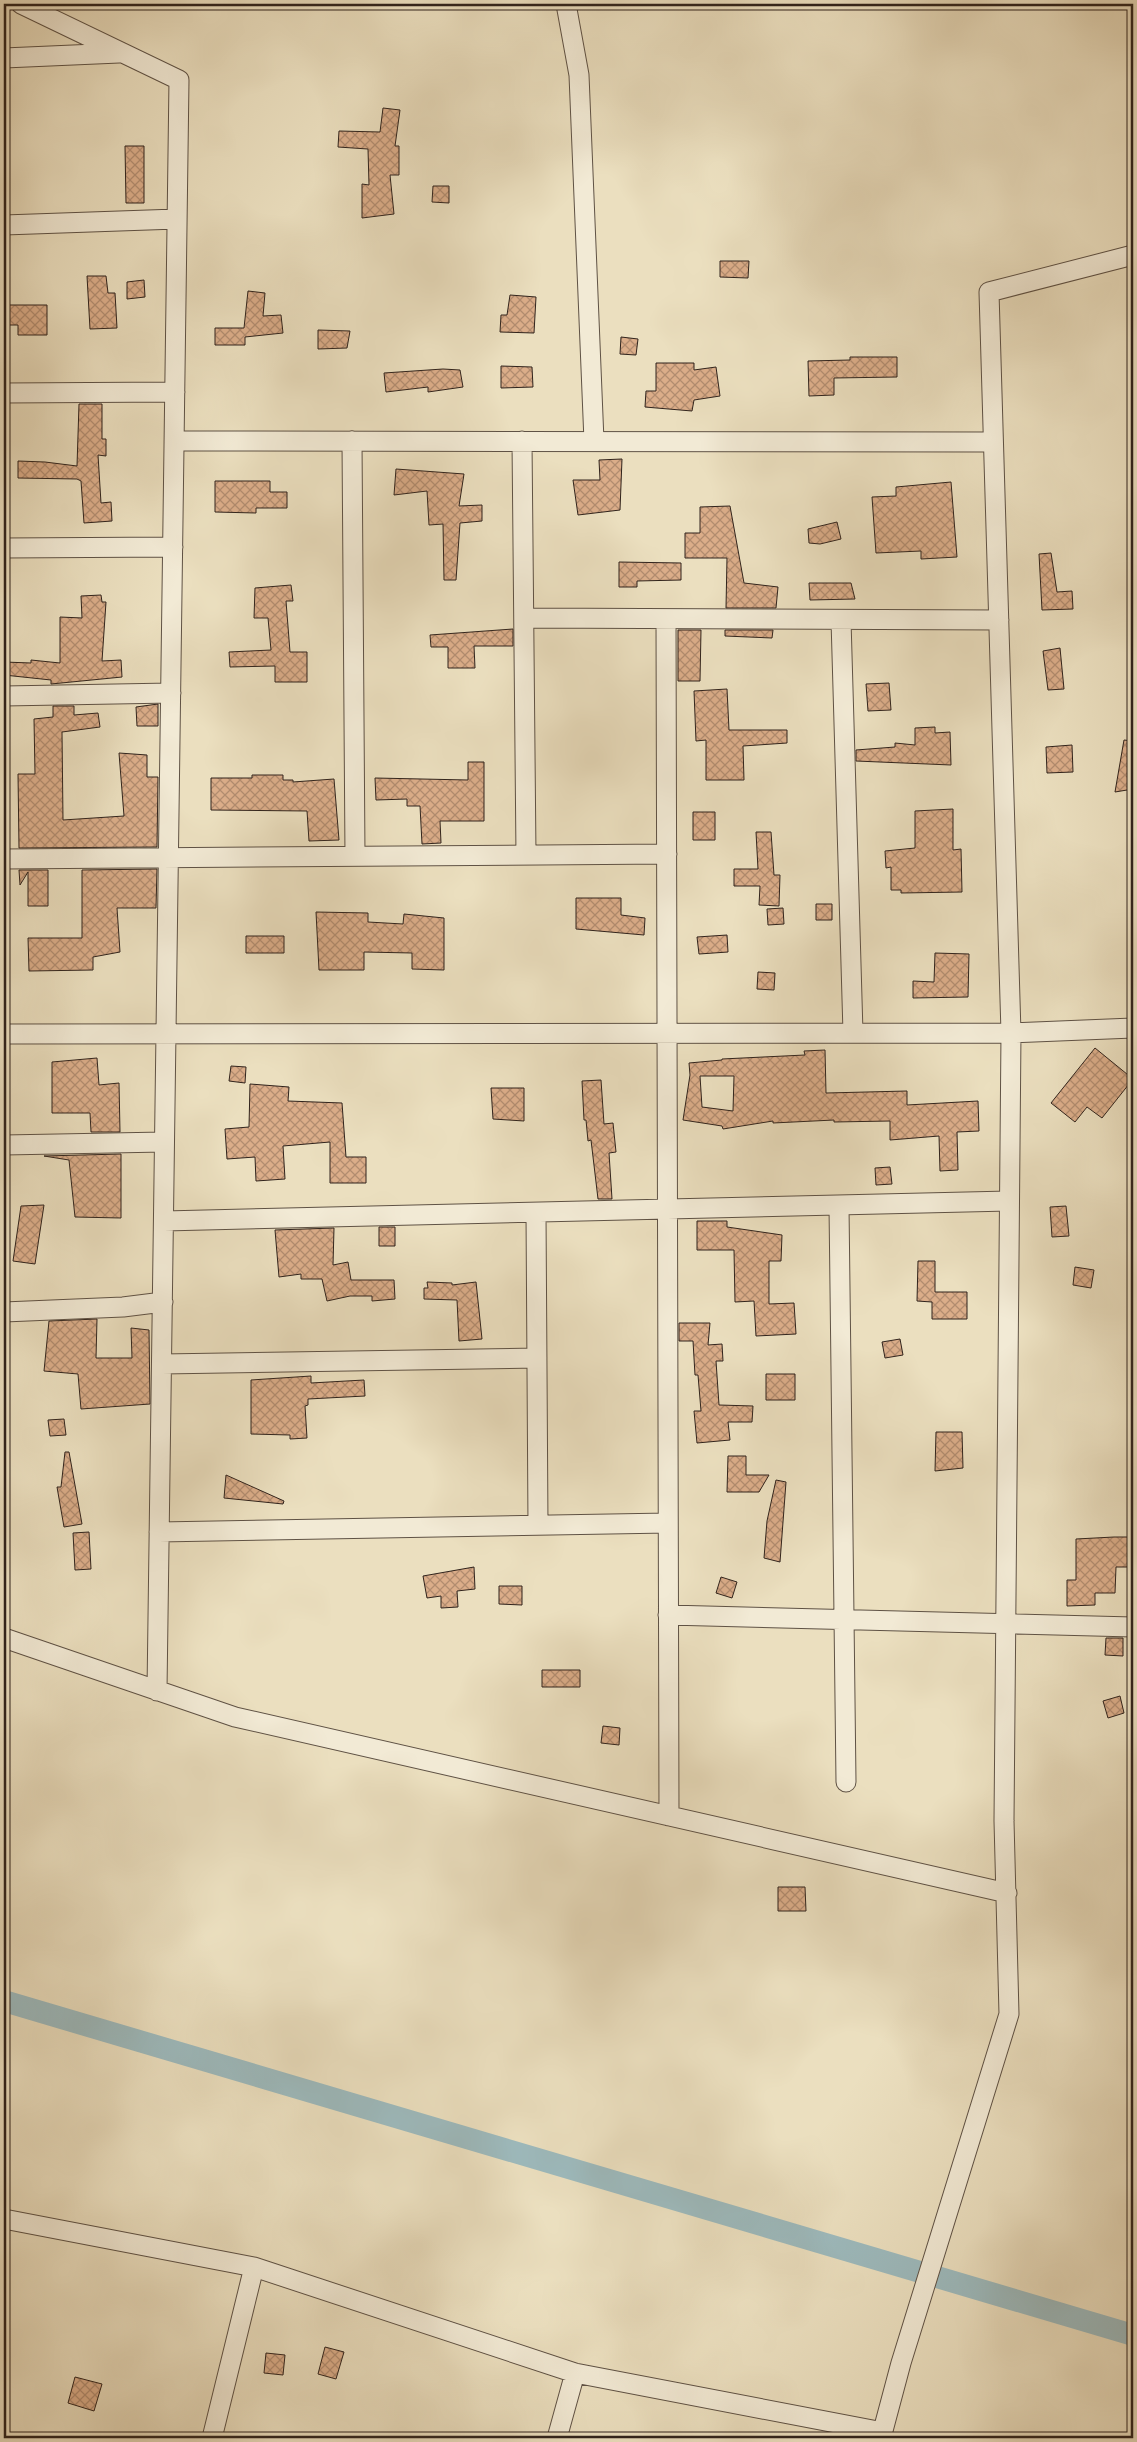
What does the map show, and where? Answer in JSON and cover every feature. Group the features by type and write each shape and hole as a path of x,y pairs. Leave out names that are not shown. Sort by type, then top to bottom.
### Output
{"street":[{"path":"20,4 179,80 157,1691"},
{"path":"566,4 580,75 594,441"},
{"path":"4,58 123,53"},
{"path":"4,225 177,219"},
{"path":"4,2219 254,2267 575,2373 882,2435 901,2364 1009,2014 1004,1821 1011,1034 989,292 1133,255"},
{"path":"4,393 175,392"},
{"path":"174,441 993,442"},
{"path":"352,441 355,856"},
{"path":"522,441 526,855"},
{"path":"4,548 173,547"},
{"path":"524,618 999,620"},
{"path":"666,619 669,1816"},
{"path":"841,620 853,1033"},
{"path":"4,696 171,693"},
{"path":"4,859 667,854"},
{"path":"4,1034 1011,1034 1133,1028"},
{"path":"4,1145 164,1142"},
{"path":"164,1222 1009,1201"},
{"path":"839,1206 846,1782"},
{"path":"536,1213 538,1525"},
{"path":"4,1312 123,1307 163,1302"},
{"path":"162,1364 537,1358"},
{"path":"159,1532 668,1523"},
{"path":"668,1615 1133,1627"},
{"path":"4,1638 235,1717 1006,1893"},
{"path":"212,2438 254,2267"},
{"path":"557,2438 575,2373"}],"building":[{"path":"383,108 400,110 395,146 399,146 399,175 390,175 394,214 362,218 362,184 369,185 368,149 338,147 339,131 380,132"},
{"path":"125,146 144,146 144,203 126,203"},
{"path":"433,186 449,186 449,203 432,202"},
{"path":"720,261 749,261 748,278 720,277"},
{"path":"87,276 106,276 108,293 115,293 117,328 90,329"},
{"path":"144,280 145,297 127,299 127,282"},
{"path":"248,291 265,293 263,316 281,315 283,333 245,337 245,345 215,345 215,328 244,328"},
{"path":"510,295 536,297 534,333 500,332 501,315 507,315"},
{"path":"4,305 47,305 47,335 18,335 18,325 4,325"},
{"path":"318,330 350,331 347,348 318,349"},
{"path":"621,337 638,339 636,355 620,354"},
{"path":"850,357 897,357 897,377 834,378 834,395 809,396 808,361 850,360"},
{"path":"656,363 694,363 694,370 716,367 720,396 694,400 692,411 645,407 646,391 656,391"},
{"path":"501,366 532,367 533,387 501,388"},
{"path":"443,369 460,370 463,387 428,392 428,387 386,392 384,373"},
{"path":"79,404 102,404 102,439 106,439 106,456 98,455 101,503 111,502 112,521 84,523 81,481 77,479 18,478 18,461 77,466"},
{"path":"622,459 620,510 578,515 573,480 600,480 599,460"},
{"path":"396,469 464,474 459,506 482,505 482,521 460,523 456,580 444,580 443,524 429,525 427,491 394,495"},
{"path":"215,481 270,481 270,492 287,492 287,508 256,508 256,513 215,512"},
{"path":"951,482 957,557 921,559 921,551 876,553 872,497 896,496 896,487"},
{"path":"730,506 744,583 778,587 776,608 726,608 727,558 685,558 685,533 700,533 700,507"},
{"path":"837,522 841,539 820,544 809,543 808,529"},
{"path":"1051,553 1057,592 1072,591 1073,609 1042,610 1039,554"},
{"path":"619,562 681,563 681,580 637,581 637,587 619,587"},
{"path":"809,583 851,583 855,599 810,600"},
{"path":"291,585 293,601 286,601 290,652 307,652 307,682 275,682 275,666 230,667 229,652 271,650 268,618 254,618 255,588"},
{"path":"101,595 102,602 106,602 102,661 121,660 122,677 51,684 51,680 4,675 4,662 31,663 31,660 60,663 60,617 82,618 81,596"},
{"path":"513,629 513,646 474,646 475,668 448,668 448,647 431,647 430,635"},
{"path":"678,630 701,630 700,681 678,681"},
{"path":"725,630 773,630 772,638 725,636"},
{"path":"1060,648 1064,689 1048,690 1043,651"},
{"path":"889,683 891,710 868,711 866,684"},
{"path":"727,689 729,730 787,730 787,743 743,746 744,780 706,780 706,740 696,741 694,691"},
{"path":"158,704 158,726 137,726 136,707"},
{"path":"53,706 74,706 74,715 98,713 100,727 62,732 63,820 124,816 119,753 147,755 147,777 158,777 157,847 19,848 18,774 35,774 34,719 53,717"},
{"path":"935,727 935,733 950,732 951,765 856,761 856,750 895,747 895,743 915,745 915,728"},
{"path":"1124,740 1133,741 1133,789 1115,792"},
{"path":"1072,745 1073,772 1047,773 1046,747"},
{"path":"468,762 484,762 484,821 440,821 441,843 422,844 420,806 407,806 407,799 376,800 375,778 468,780"},
{"path":"252,775 283,775 283,780 293,780 293,782 334,779 339,840 309,841 307,811 211,810 211,778 252,778"},
{"path":"953,809 953,850 961,849 962,892 901,893 901,890 891,890 891,867 886,868 885,851 915,848 915,811"},
{"path":"693,812 715,812 715,840 693,840"},
{"path":"756,832 771,832 774,875 780,875 779,906 759,905 760,886 734,886 734,869 758,869"},
{"path":"157,869 156,908 117,908 120,952 93,957 93,970 29,971 28,938 82,938 82,870"},
{"path":"19,870 48,870 48,906 28,906 28,872 20,885"},
{"path":"576,898 621,898 621,915 645,918 644,935 576,929"},
{"path":"816,904 832,904 832,920 816,920"},
{"path":"783,908 784,924 768,925 767,909"},
{"path":"316,912 368,913 368,922 403,924 404,914 444,918 444,970 412,969 412,953 364,952 364,970 319,970"},
{"path":"727,935 728,952 699,954 697,937"},
{"path":"246,936 284,936 284,953 246,953"},
{"path":"935,953 969,954 968,997 913,998 913,981 934,982"},
{"path":"758,972 775,973 774,990 757,989"},
{"path":"1095,1048 1133,1079 1102,1118 1087,1107 1075,1122 1051,1103"},
{"path":"825,1050 826,1093 907,1091 907,1105 978,1101 979,1131 957,1132 958,1170 940,1171 939,1136 890,1140 890,1121 834,1122 834,1120 773,1123 773,1121 723,1129 722,1126 683,1120 690,1075 689,1063 722,1059 805,1055 804,1051","holes":["700,1076 734,1076 733,1111 702,1107"]},
{"path":"97,1058 99,1085 119,1083 120,1132 91,1132 90,1113 52,1113 52,1062"},
{"path":"231,1066 246,1067 245,1083 229,1081"},
{"path":"601,1080 604,1124 613,1123 616,1152 609,1153 612,1199 598,1199 591,1140 588,1141 586,1120 584,1120 582,1081"},
{"path":"250,1084 289,1087 288,1101 342,1103 346,1157 366,1157 366,1183 330,1183 330,1142 283,1146 285,1179 256,1181 255,1157 227,1159 225,1129 249,1127"},
{"path":"491,1088 524,1088 524,1121 493,1119"},
{"path":"121,1154 121,1218 75,1217 69,1160 44,1156"},
{"path":"890,1167 892,1184 876,1185 875,1168"},
{"path":"44,1205 35,1264 13,1261 21,1206"},
{"path":"1066,1206 1069,1236 1052,1237 1050,1207"},
{"path":"697,1221 727,1221 727,1227 782,1235 781,1261 769,1261 769,1304 794,1303 796,1334 756,1336 754,1301 735,1302 734,1250 697,1250"},
{"path":"379,1227 395,1227 395,1246 379,1246"},
{"path":"334,1228 333,1265 348,1262 351,1280 394,1280 395,1299 372,1301 372,1296 350,1296 327,1301 322,1279 301,1279 301,1274 279,1277 275,1230"},
{"path":"918,1261 935,1261 935,1292 967,1292 967,1319 932,1319 932,1302 917,1301"},
{"path":"1075,1267 1094,1270 1091,1288 1073,1285"},
{"path":"427,1282 452,1283 452,1285 476,1282 482,1339 459,1341 457,1300 424,1299 424,1288 428,1288"},
{"path":"97,1319 96,1358 132,1358 131,1328 149,1330 150,1404 81,1409 78,1374 44,1371 49,1321"},
{"path":"679,1323 710,1323 708,1345 722,1344 723,1361 716,1361 719,1405 753,1406 752,1422 728,1422 730,1440 697,1443 694,1411 701,1411 698,1375 695,1375 693,1341 679,1341"},
{"path":"900,1339 903,1355 885,1358 882,1342"},
{"path":"766,1374 795,1374 795,1400 766,1400"},
{"path":"311,1376 311,1383 364,1380 365,1396 308,1399 308,1405 305,1406 307,1438 290,1439 290,1435 251,1434 251,1380"},
{"path":"64,1419 66,1435 50,1436 48,1420"},
{"path":"936,1432 962,1432 963,1468 935,1471"},
{"path":"65,1452 69,1452 82,1524 64,1527 57,1487 61,1487"},
{"path":"728,1456 746,1456 746,1475 769,1475 759,1492 727,1492"},
{"path":"226,1475 284,1501 283,1504 224,1498"},
{"path":"776,1480 786,1482 780,1562 764,1558 767,1521"},
{"path":"89,1532 91,1569 75,1570 73,1533"},
{"path":"1133,1537 1133,1567 1116,1567 1115,1593 1095,1593 1095,1605 1067,1606 1067,1580 1076,1580 1076,1539"},
{"path":"474,1567 475,1589 457,1591 458,1607 441,1608 441,1596 427,1598 423,1576"},
{"path":"721,1577 737,1582 732,1598 716,1593"},
{"path":"499,1586 522,1586 522,1605 499,1604"},
{"path":"1106,1638 1123,1638 1123,1656 1105,1655"},
{"path":"542,1670 580,1670 580,1687 542,1687"},
{"path":"1120,1696 1124,1713 1108,1718 1103,1701"},
{"path":"603,1726 620,1728 619,1745 601,1743"},
{"path":"778,1887 805,1887 806,1911 778,1911"},
{"path":"325,2347 344,2352 336,2379 318,2374"},
{"path":"266,2353 285,2355 283,2375 264,2373"},
{"path":"75,2377 102,2384 94,2411 68,2403"}],"waterway":[{"path":"4,2001 1133,2335"}]}
